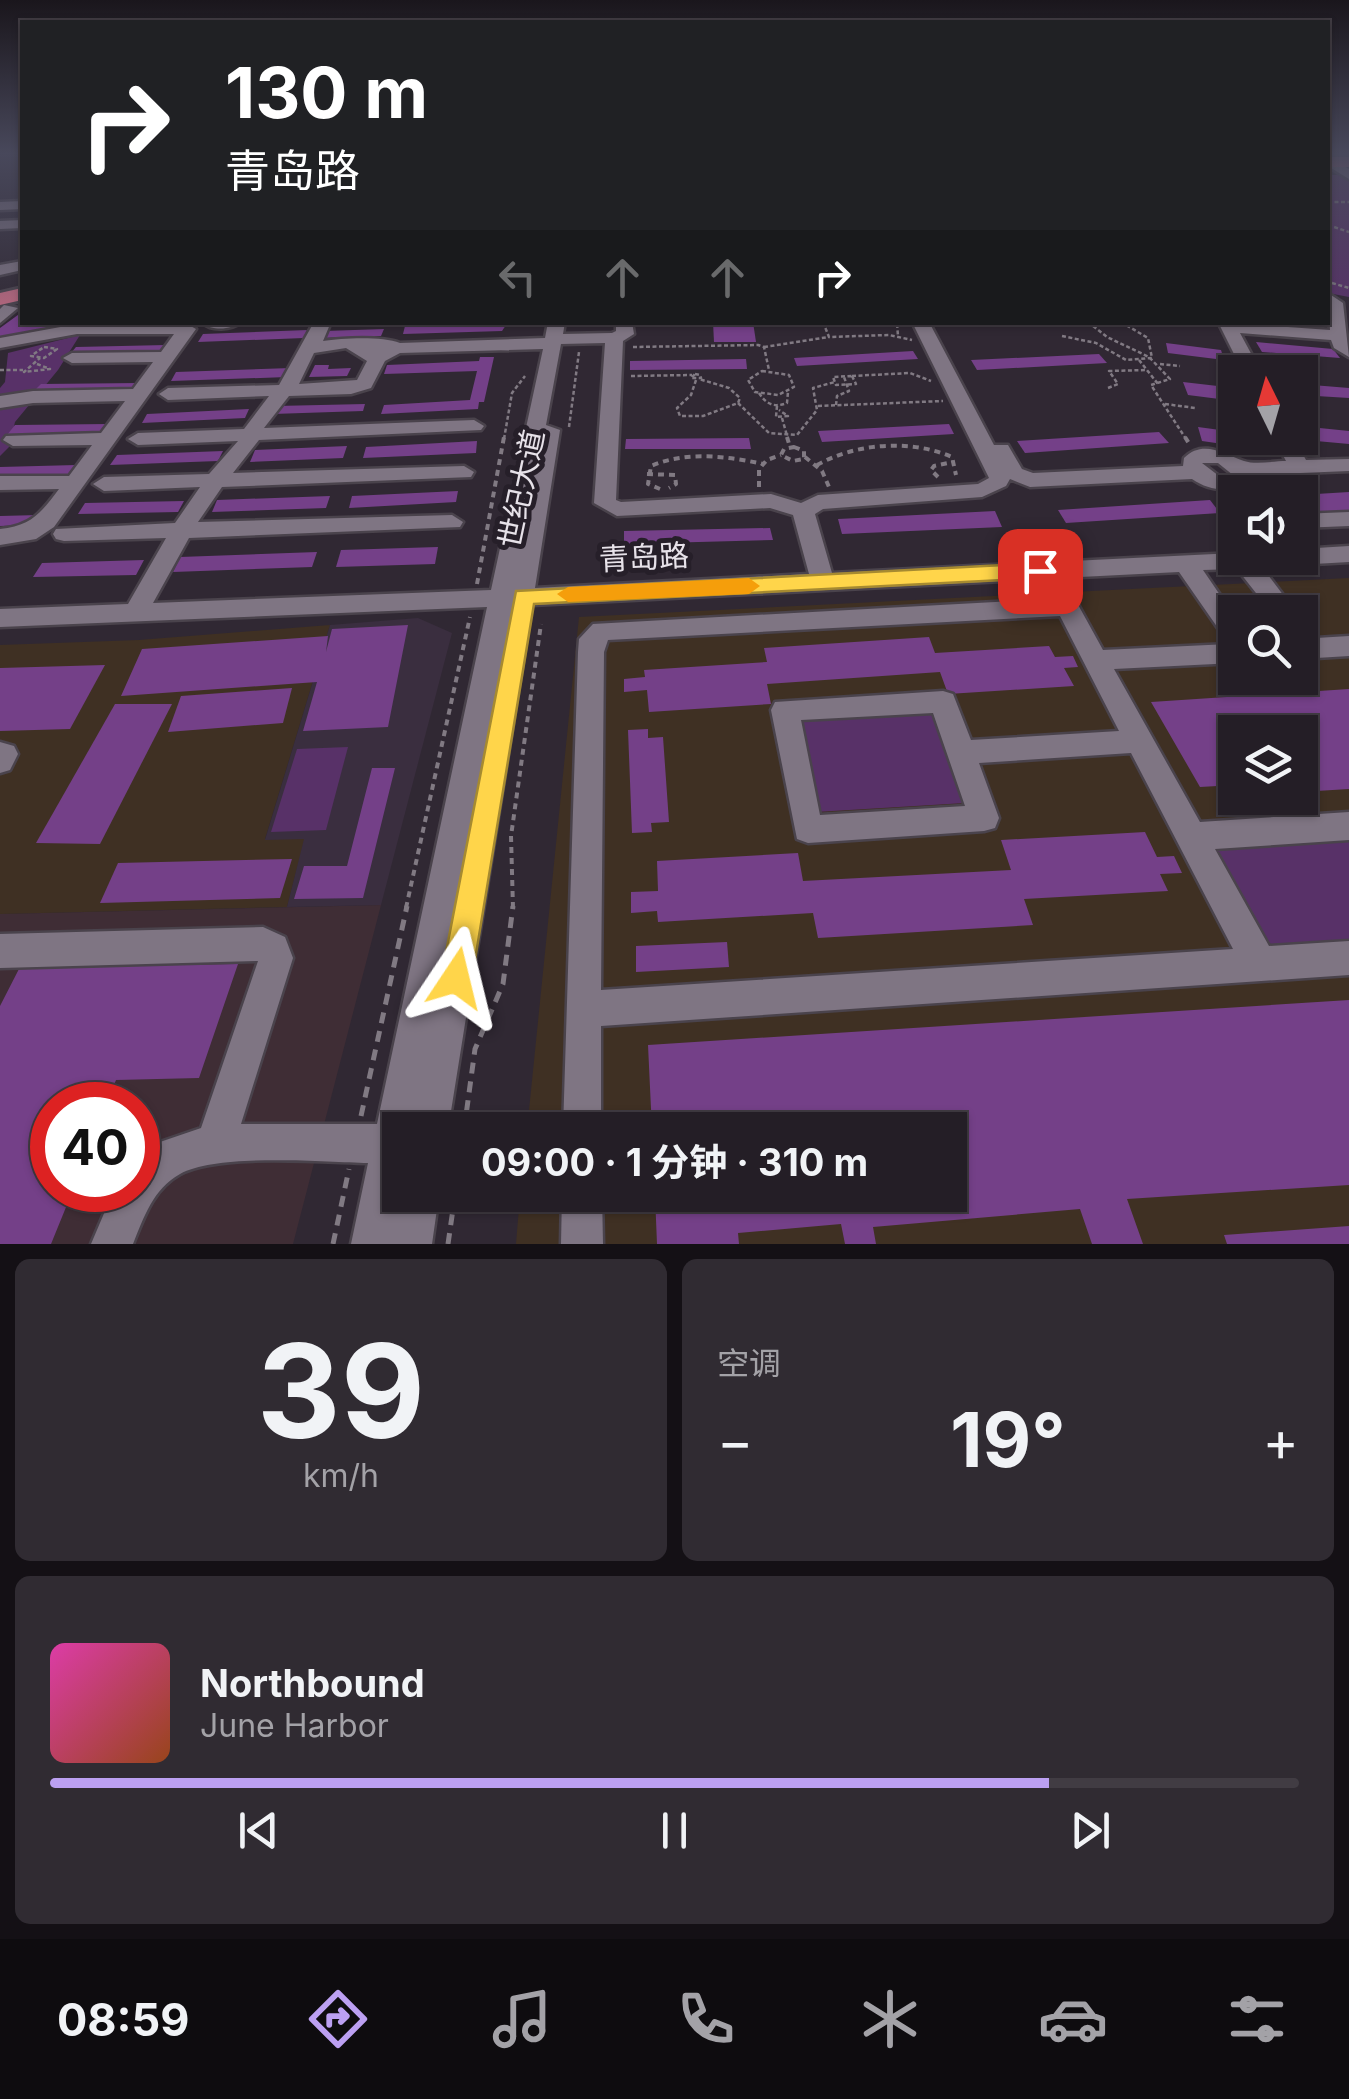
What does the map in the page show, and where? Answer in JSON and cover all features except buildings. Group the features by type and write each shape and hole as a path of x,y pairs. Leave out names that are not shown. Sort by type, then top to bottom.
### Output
{"street":[{"path":"1228,325 1344,344 1330,300"},
{"path":"135,612 182,531 216,480 245,449 256,423 284,390 322,325"},
{"path":"168,394 364,384 393,325"},
{"path":"308,350 346,342 381,349 558,335 617,336 605,503 616,509 765,502 783,503 804,511 830,499 982,490 995,484 1000,475 922,325"},
{"path":"934,325 1011,467 1021,478 1197,463 1223,457 1232,475"},
{"path":"1228,325 1243,355"},
{"path":"0,343 77,328 188,329 76,482 35,531 0,537"},
{"name":"世纪大道","path":"432,1112 510,597 558,335"},
{"path":"72,358 167,356"},
{"path":"0,402 139,396"},
{"path":"138,438 474,426"},
{"path":"13,440 107,439"},
{"path":"1292,455 1298,467"},
{"path":"1272,475 1298,467 1349,464"},
{"path":"104,484 464,472"},
{"path":"0,483 76,482"},
{"path":"804,511 823,582"},
{"path":"1318,520 1349,519"},
{"path":"64,534 452,522"},
{"name":"青岛路","path":"1318,555 1349,554"},
{"name":"青岛路","path":"0,618 1218,561"},
{"path":"1185,563 1218,611"},
{"path":"1255,575 1271,595"},
{"name":"世纪大道","path":"389,1112 510,597"},
{"path":"582,1112 591,652 592,639 602,631 1067,608 1260,964"},
{"path":"1318,645 1349,646"},
{"path":"1096,660 1218,653"},
{"path":"943,702 961,752 984,818 808,829 786,710 943,702"},
{"path":"961,752 1139,741"},
{"path":"1191,837 1349,826"},
{"path":"0,951 262,944 273,948 276,958 215,1144"},
{"path":"582,1009 1349,958"},
{"path":"160,1164 179,1153 215,1144 382,1144"},
{"name":"世纪大道","path":"372,1244 382,1144"},
{"path":"112,1244 126,1212"},
{"path":"410,1244 415,1212"},
{"path":"582,1212 582,1244"}],"path":[{"path":"824,325 828,338"},
{"path":"897,325 898,336"},
{"path":"1092,325 1107,338 1140,349 1159,364 1170,379 1151,385 1197,463"},
{"path":"1126,325 1148,338 1152,358"},
{"path":"558,335 567,438"},
{"path":"467,1112 476,1049 503,984 515,890 511,836 512,393 558,335"},
{"path":"617,336 764,347 828,338 898,336 933,348"},
{"path":"1062,336 1096,343 1118,358 1152,358"},
{"path":"764,347 769,370"},
{"path":"23,370 37,364 40,358"},
{"path":"1138,359 1158,384"},
{"path":"0,370 33,373 50,369 37,364"},
{"path":"1159,364 1180,366"},
{"path":"759,393 788,392 794,387 793,379 769,370 755,373 748,380 750,388 778,408"},
{"path":"1108,388 1118,384 1108,371 1147,370"},
{"path":"612,372 644,378 670,373 695,378 733,390 740,398 738,403"},
{"path":"835,382 833,377 916,374 935,390 930,401"},
{"path":"836,405 838,396 850,391 844,376"},
{"path":"738,403 769,432 787,436 802,433 818,406 813,388 835,382 856,384 852,376"},
{"path":"695,378 691,395 678,408 680,416 703,416 738,403"},
{"path":"788,392 787,403 774,416 782,418 790,447"},
{"path":"818,406 960,400"},
{"path":"1165,404 1194,408"},
{"path":"781,456 790,447 802,449 828,482 830,499"},
{"path":"816,465 846,451 923,447 952,457 956,474 950,479"},
{"path":"648,474 675,474 678,480 671,488 658,489 648,484 648,474 651,466 668,460 728,458 763,464 781,456 793,461 805,457"},
{"path":"953,462 942,462 931,470 934,475 962,480"},
{"path":"763,464 757,480 765,502"},
{"path":"389,1112 510,597"},
{"path":"333,1244 382,1144"},
{"path":"448,1244 453,1212"}],"shaded area":[{"path":"1330,210 1349,210 1349,297 1330,293"},
{"path":"80,335 58,370 15,422 9,447 0,456 0,388 5,382 8,353"},
{"path":"1349,578 1349,1244 516,1244 519,1212 967,1212 967,1112 529,1112 579,617"},
{"path":"418,618 452,633 381,905 287,907 304,839 265,840 330,625"},
{"path":"330,625 265,839 305,838 287,907 0,914 0,645 139,640"},
{"path":"934,711 965,803 816,812 797,718"},
{"path":"348,747 326,830 271,832 297,749"},
{"path":"1349,837 1349,943 1265,949 1209,846"},
{"path":"381,905 293,1244 0,1244 0,914"}],"slow traffic":[{"path":"568,594 749,586"}],"route":[{"path":"456,978 524,597 1040,571"}]}
